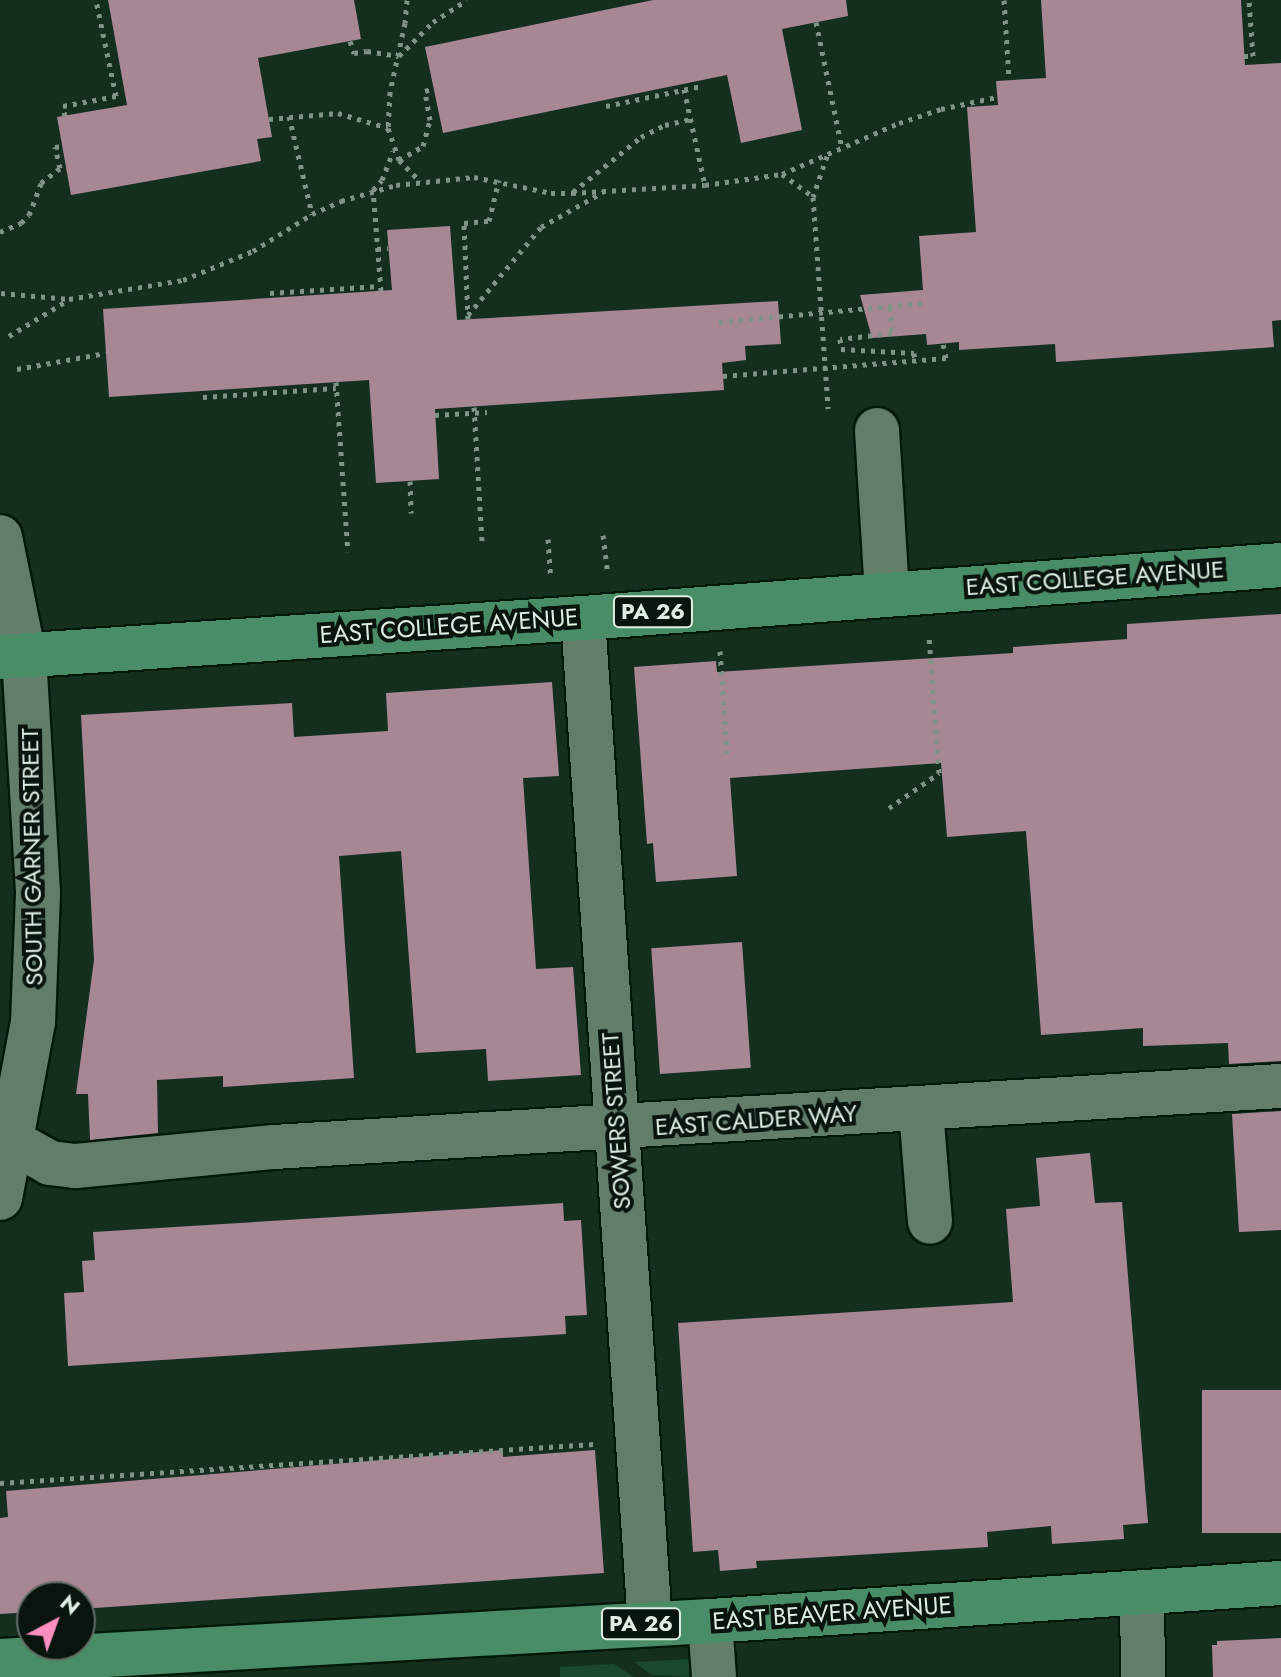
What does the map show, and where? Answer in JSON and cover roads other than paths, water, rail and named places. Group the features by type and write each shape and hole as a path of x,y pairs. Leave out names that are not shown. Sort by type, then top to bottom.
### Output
{"main road":[{"name":"EAST COLLEGE AVENUE","path":"12,657 1281,565"},
{"name":"EAST BEAVER AVENUE","path":"0,1661 710,1621 1281,1583"}],"street":[{"path":"877,430 887,594"},
{"name":"SOUTH GARNER STREET","path":"0,537 38,893 37,984 6,1138 0,1198"},
{"name":"SOWERS STREET","path":"583,618 650,1624"},
{"name":"EAST CALDER WAY","path":"6,1138 50,1163 76,1166 274,1147 616,1129 1281,1086"},
{"path":"921,1110 930,1222"},
{"path":"1142,1594 1143,1677"},
{"path":"710,1621 714,1677"}]}
